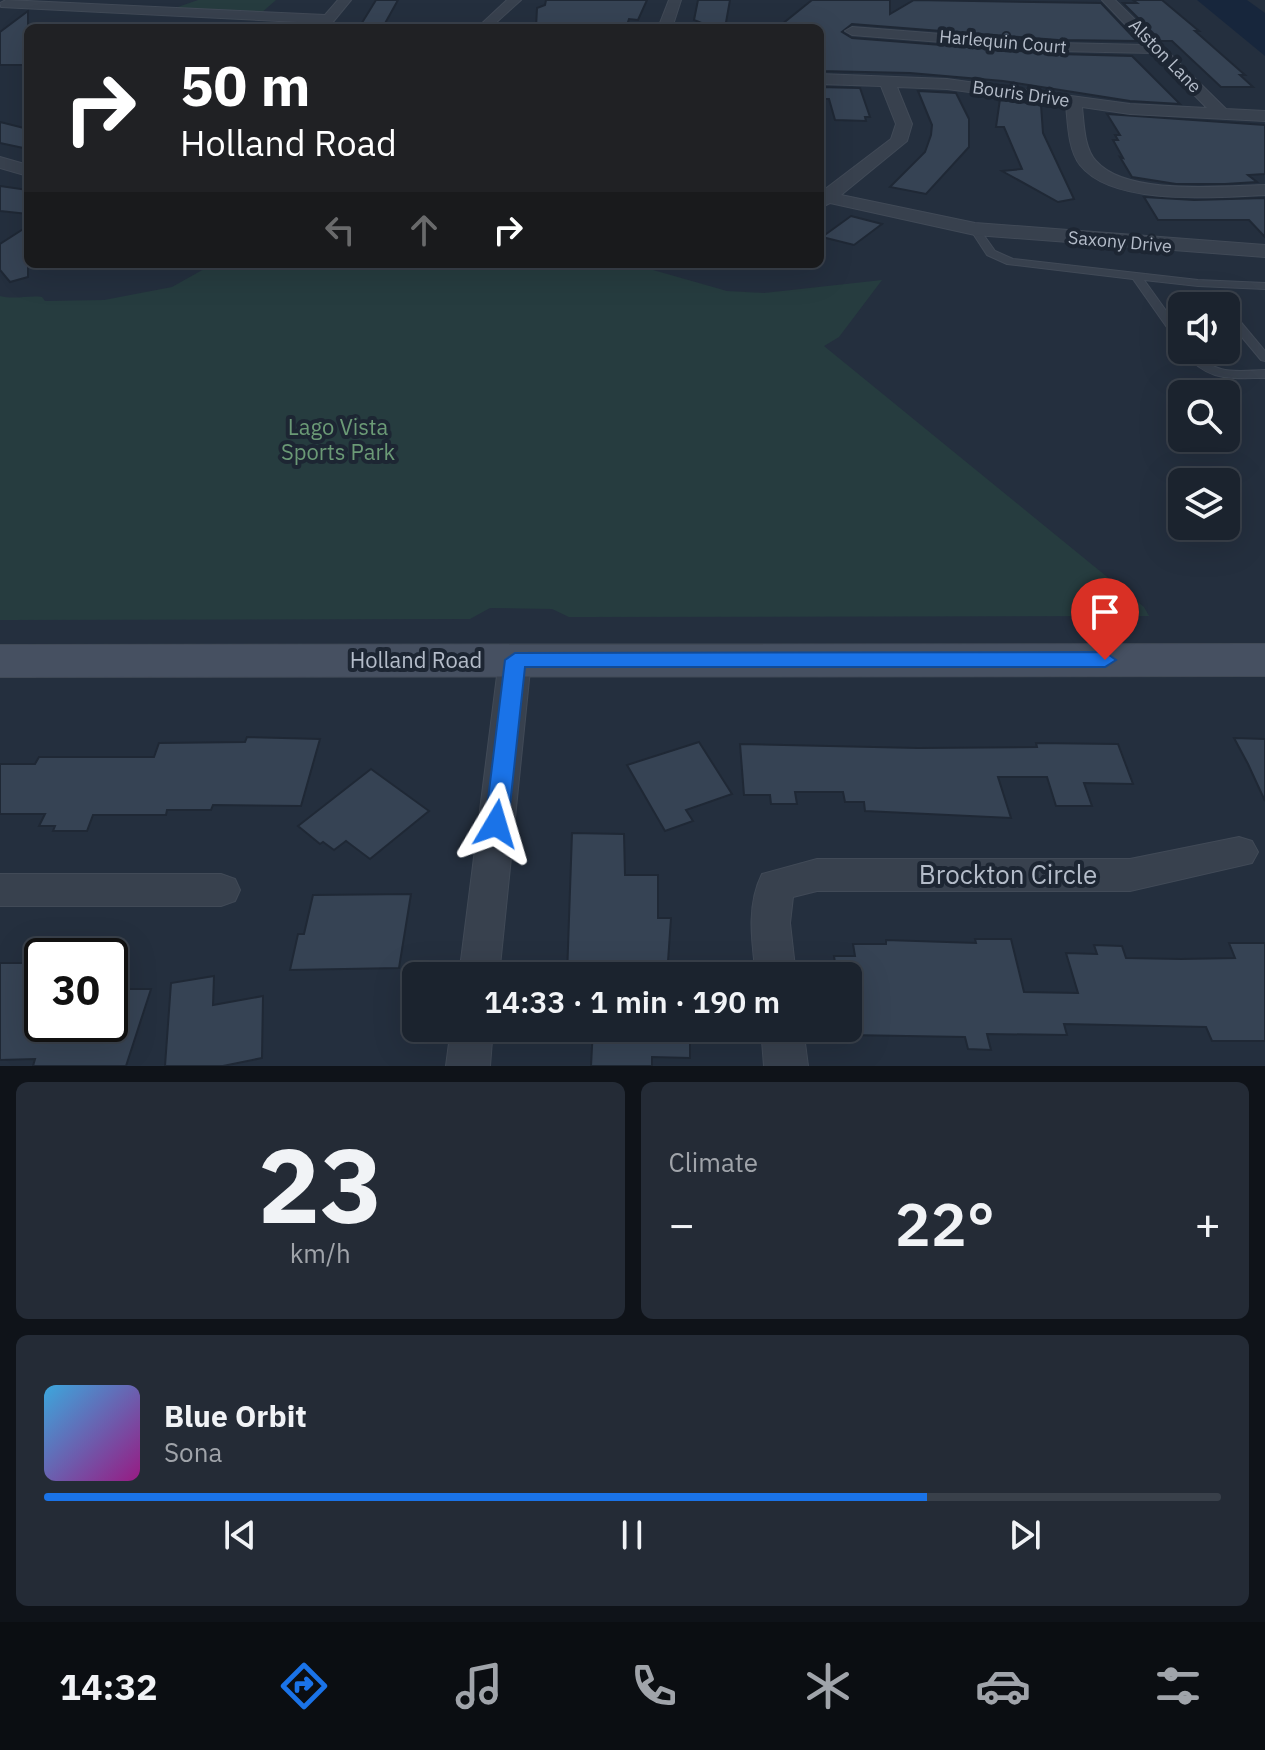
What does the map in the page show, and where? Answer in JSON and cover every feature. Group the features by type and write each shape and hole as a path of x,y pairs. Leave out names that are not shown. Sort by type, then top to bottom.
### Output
{"main road":[{"name":"Holland Road","path":"0,661 1265,660"}],"street":[{"path":"6,4 92,5 324,24 345,0"},
{"path":"487,24 515,0"},
{"path":"666,24 675,0"},
{"name":"Alston Lane","path":"1108,0 1221,113"},
{"path":"151,23 172,13"},
{"name":"Harlequin Court","path":"852,31 1058,47 1155,49"},
{"name":"Bouris Drive","path":"824,79 947,84 1073,102 1221,113 1265,113"},
{"path":"829,195 899,141 904,124 887,81"},
{"path":"1073,102 1086,161 1094,172 1113,180 1152,188 1265,190"},
{"path":"0,162 24,170"},
{"name":"Saxony Drive","path":"829,195 895,205 975,229 1265,251"},
{"path":"481,962 515,660"},
{"name":"Brockton Circle","path":"774,962 770,923 775,885 817,875 1130,875 1239,852"},
{"path":"0,890 221,890"},
{"path":"468,1066 471,1042"},
{"path":"783,1042 786,1066"}],"lane":[{"path":"975,229 991,253 1011,262 1265,286"},
{"path":"1136,276 1168,322"},
{"path":"1240,328 1265,358"},
{"path":"1198,364 1215,374 1265,374"}],"green space":[{"path":"198,0 276,0 260,14 175,8"},
{"name":"Lago Vista Sports Park","path":"206,268 646,268 727,291 764,293 882,280 839,337 824,346 1144,607 1149,616 569,617 552,609 490,608 470,619 0,620 0,296 42,297 45,301 104,300 172,287"}],"water":[{"path":"1197,0 1247,0 1265,13 1265,56"}],"building":[{"path":"376,0 398,0 385,24 361,24"},
{"path":"546,0 647,0 638,20 629,19 627,24 536,24 537,8 545,5"},
{"path":"698,0 730,0 726,24 704,24 694,20"},
{"path":"812,0 890,0 890,14 914,0 1101,3 1137,41 1058,40 852,24 842,32 852,38 1058,54 1132,56 1180,104 1130,101 1003,81 910,73 824,71 824,24 782,24"},
{"path":"1133,0 1162,0 1199,31 1195,31 1245,75 1240,75 1253,87 1221,87 1172,41 1161,41 1123,3 1137,3"},
{"path":"28,11 28,24 24,24 24,65 0,65 0,32"},
{"path":"824,87 860,88 870,117 865,117 866,121 835,120 829,99 824,99"},
{"path":"918,91 956,93 969,119 969,147 926,194 890,187 925,152 931,135 932,125"},
{"path":"1000,99 1041,105 1043,133 1074,199 1058,202 1002,171 1022,169 1004,127 996,127"},
{"path":"1107,114 1265,125 1265,174 1248,175 1257,182 1225,184 1176,184 1132,177 1113,140 1118,140 1115,135 1120,135"},
{"path":"0,122 24,128 24,148 0,143"},
{"path":"0,186 24,189 24,214 0,211"},
{"path":"1144,197 1194,200 1265,198 1265,237 1249,220 1158,220"},
{"path":"851,216 882,224 854,245 824,236"},
{"path":"24,229 24,268 28,268 28,277 10,282 0,270 0,244"},
{"path":"247,737 320,739 301,806 213,805 211,810 167,810 166,815 93,815 87,831 53,831 55,826 39,826 45,814 0,814 0,764 35,764 39,757 154,757 159,743 245,742"},
{"path":"1234,738 1265,739 1265,801 1248,764"},
{"path":"699,742 732,794 686,810 693,821 665,831 627,765"},
{"path":"1036,743 1118,744 1133,784 1084,783 1092,806 1056,806 1047,777 998,777 1011,818 865,811 864,802 845,802 843,792 795,792 797,804 771,804 770,795 744,795 740,744 918,748 1037,747"},
{"path":"371,769 429,811 370,859 346,841 334,850 323,842 320,844 298,826"},
{"path":"572,833 624,834 625,875 658,875 658,918 671,918 668,962 567,962"},
{"path":"411,894 399,968 290,970 298,934 304,934 313,895"},
{"path":"975,939 1011,939 1024,992 1078,993 1066,953 1097,954 1094,945 1122,946 1126,958 1181,959 1235,958 1229,943 1265,943 1265,1041 1212,1041 1206,1027 1064,1024 1067,1035 987,1034 991,1050 968,1049 965,1037 862,1035 862,962 835,962 834,956 855,956 853,944 886,944 886,940 976,943"},
{"path":"0,963 24,963 24,1042 128,1042 128,989 151,989 126,1066 33,1066 35,1059 0,1060"},
{"path":"214,976 213,1005 263,996 262,1058 223,1066 165,1066 171,983"},
{"path":"592,1042 690,1042 690,1058 652,1057 652,1066 591,1066"}],"route":[{"path":"496,824 515,660 1105,660"}]}
